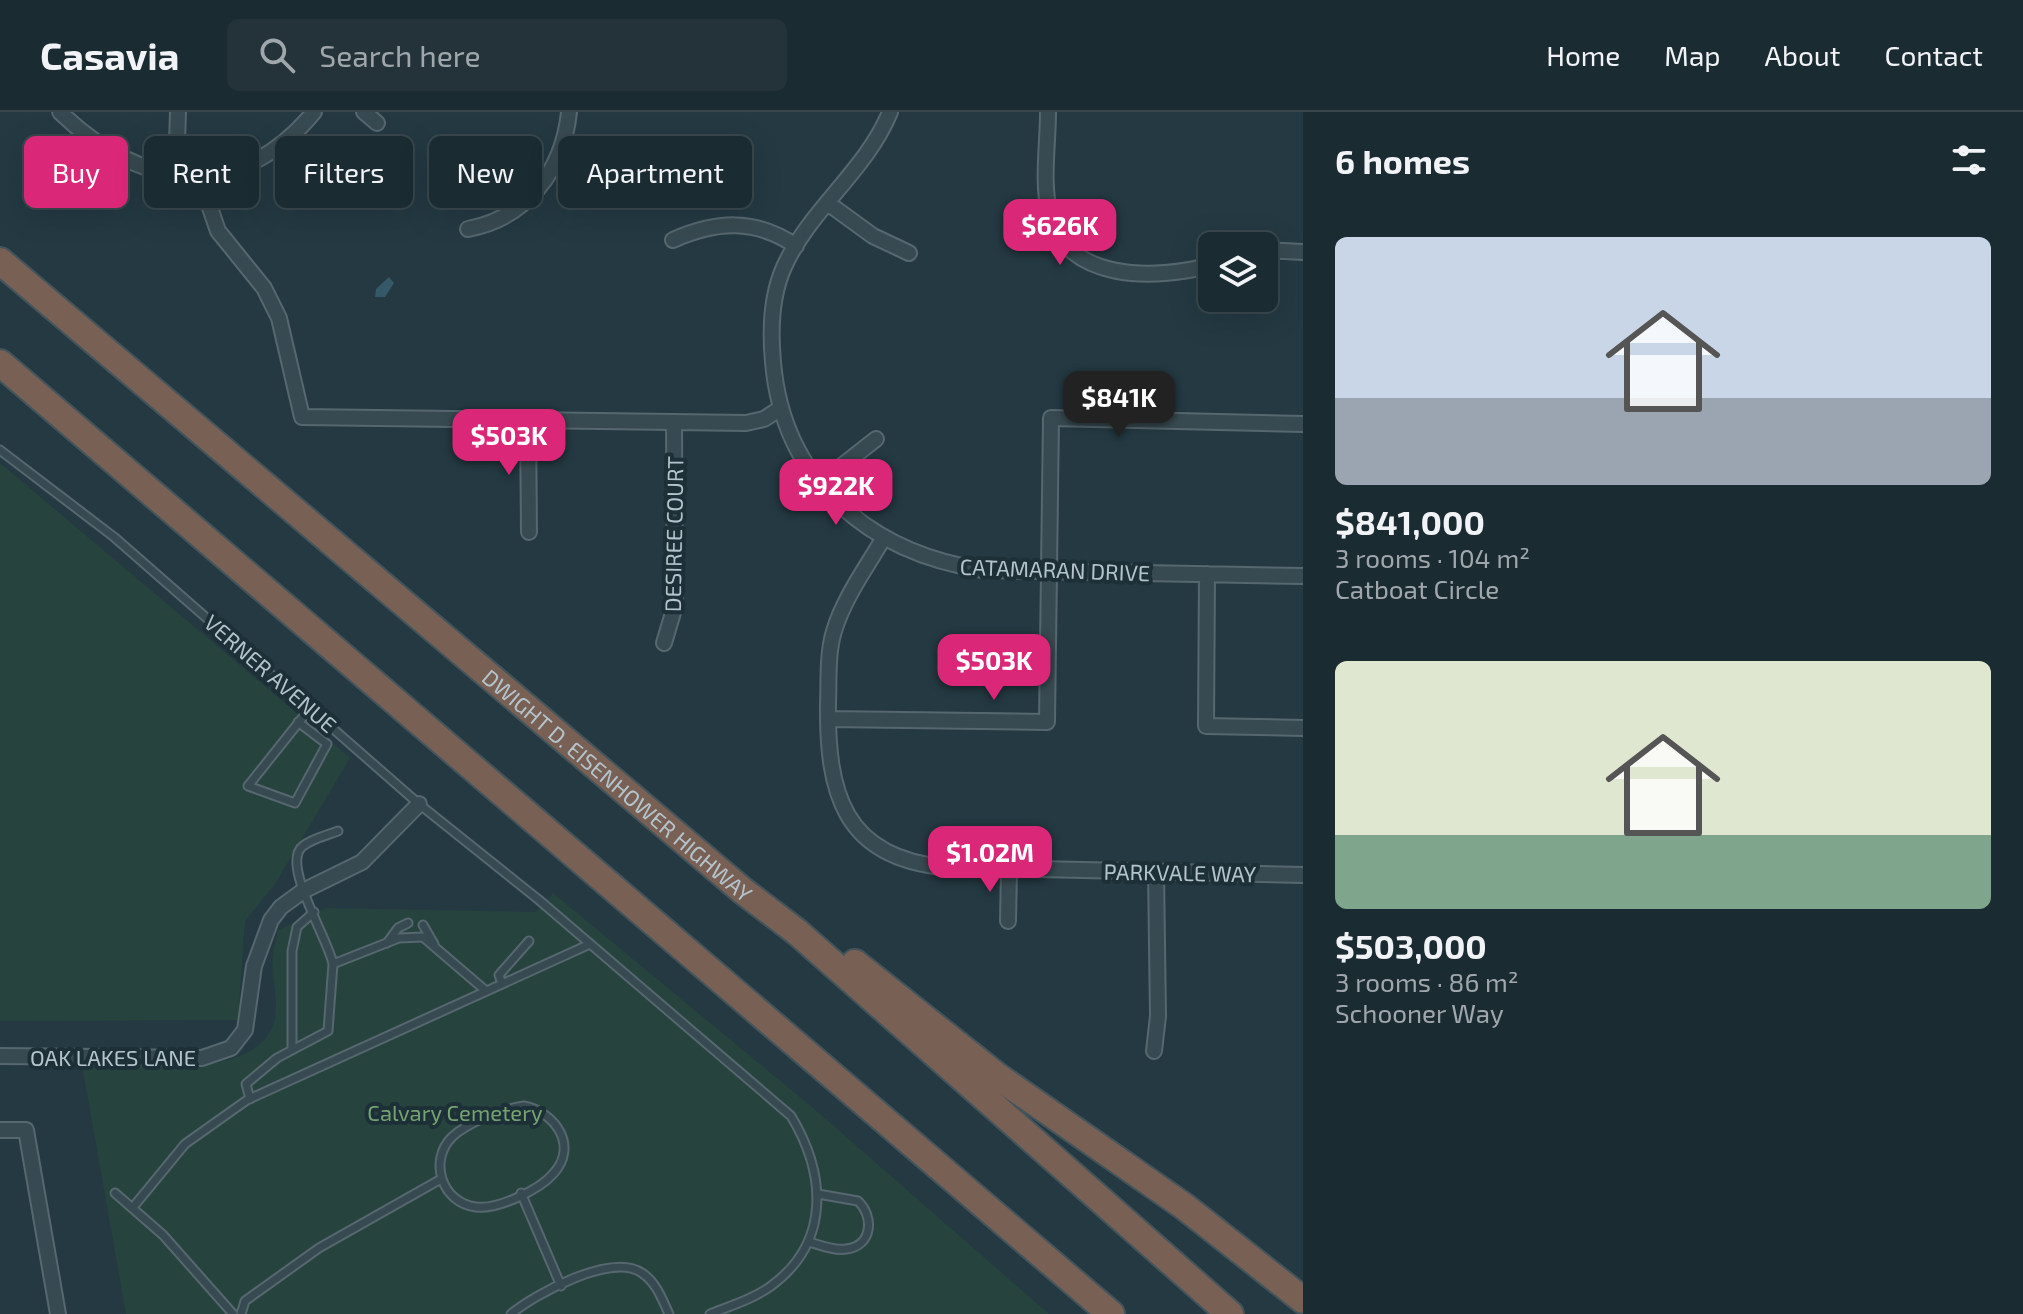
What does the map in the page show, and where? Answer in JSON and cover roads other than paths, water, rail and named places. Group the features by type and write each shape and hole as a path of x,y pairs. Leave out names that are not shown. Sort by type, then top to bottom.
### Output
{"highway":[{"name":"DWIGHT D. EISENHOWER HIGHWAY","path":"0,261 731,881 797,932 1230,1314"},
{"path":"0,363 1111,1314"},
{"path":"797,932 834,946 997,1076 1185,1207 1303,1300"}],"street":[{"path":"60,112 98,146 122,160 144,166"},
{"path":"177,136 178,112"},
{"path":"259,159 292,136 314,112"},
{"path":"364,112 377,123"},
{"path":"468,229 513,212 544,183 563,145 569,112"},
{"name":"CATAMARAN DRIVE","path":"890,112 872,148 796,246 778,282 772,323 774,374 781,408 800,453 820,483 852,517 883,539 947,565 983,570 1303,576"},
{"path":"1048,112 1049,213 1056,230 1073,253 1097,267 1124,272 1177,272 1198,268"},
{"path":"829,204 873,236 909,253"},
{"path":"207,208 218,231 264,288 283,332 302,417 674,424 755,422 781,408"},
{"path":"673,240 713,225 734,224 774,232 796,246"},
{"path":"1278,251 1303,252"},
{"path":"828,719 1047,722 1051,418 1303,424"},
{"path":"528,421 529,532"},
{"name":"DESIREE COURT","path":"664,643 674,616 676,596 674,424"},
{"path":"820,483 876,439"},
{"name":"PARKVALE WAY","path":"883,539 833,632 828,719 828,758 834,788 848,816 868,839 894,856 923,865 1303,875"},
{"path":"1207,574 1206,726 1303,728"},
{"name":"OAK LAKES LANE","path":"0,1056 202,1058 219,1055 231,1048 245,1030 254,966 271,920 303,891 362,862 419,804"},
{"path":"1008,921 1009,869"},
{"path":"1154,1051 1158,1016 1156,872"},
{"path":"0,1130 26,1130 58,1314"}],"lane":[{"name":"VERNER AVENUE","path":"0,450 114,537 419,804 539,900 791,1116 814,1162 818,1194"},
{"path":"298,722 327,744 295,803 248,786 298,722 311,707"},
{"path":"250,1099 246,1084 292,1050 328,1031 333,964 330,946 296,878 297,854 303,846 338,831"},
{"path":"292,1050 292,951 297,927 314,912"},
{"path":"387,943 398,928 408,923"},
{"path":"423,925 434,947"},
{"path":"333,964 387,943 423,937 486,991"},
{"path":"502,984 499,975 529,941"},
{"path":"134,1206 185,1144 205,1126 250,1099 590,944"},
{"path":"524,1106 537,1109 553,1120 560,1129 563,1151 551,1176 521,1193 494,1205 474,1207 454,1197 441,1179 440,1157 450,1139 511,1108 524,1106"},
{"path":"241,1314 245,1301 319,1248 441,1179"},
{"path":"115,1193 134,1206 233,1314"},
{"path":"521,1193 561,1286"},
{"path":"710,1314 771,1286 787,1272 809,1242 818,1194 858,1201 868,1215 868,1231 851,1249 809,1242"},
{"path":"511,1314 526,1302 605,1267 625,1266 639,1270 651,1280 669,1314"}],"water":[{"path":"389,277 394,283 385,297 375,297 376,289"}],"park label":[{"name":"Calvary Cemetery","path":"455,1112"}]}
